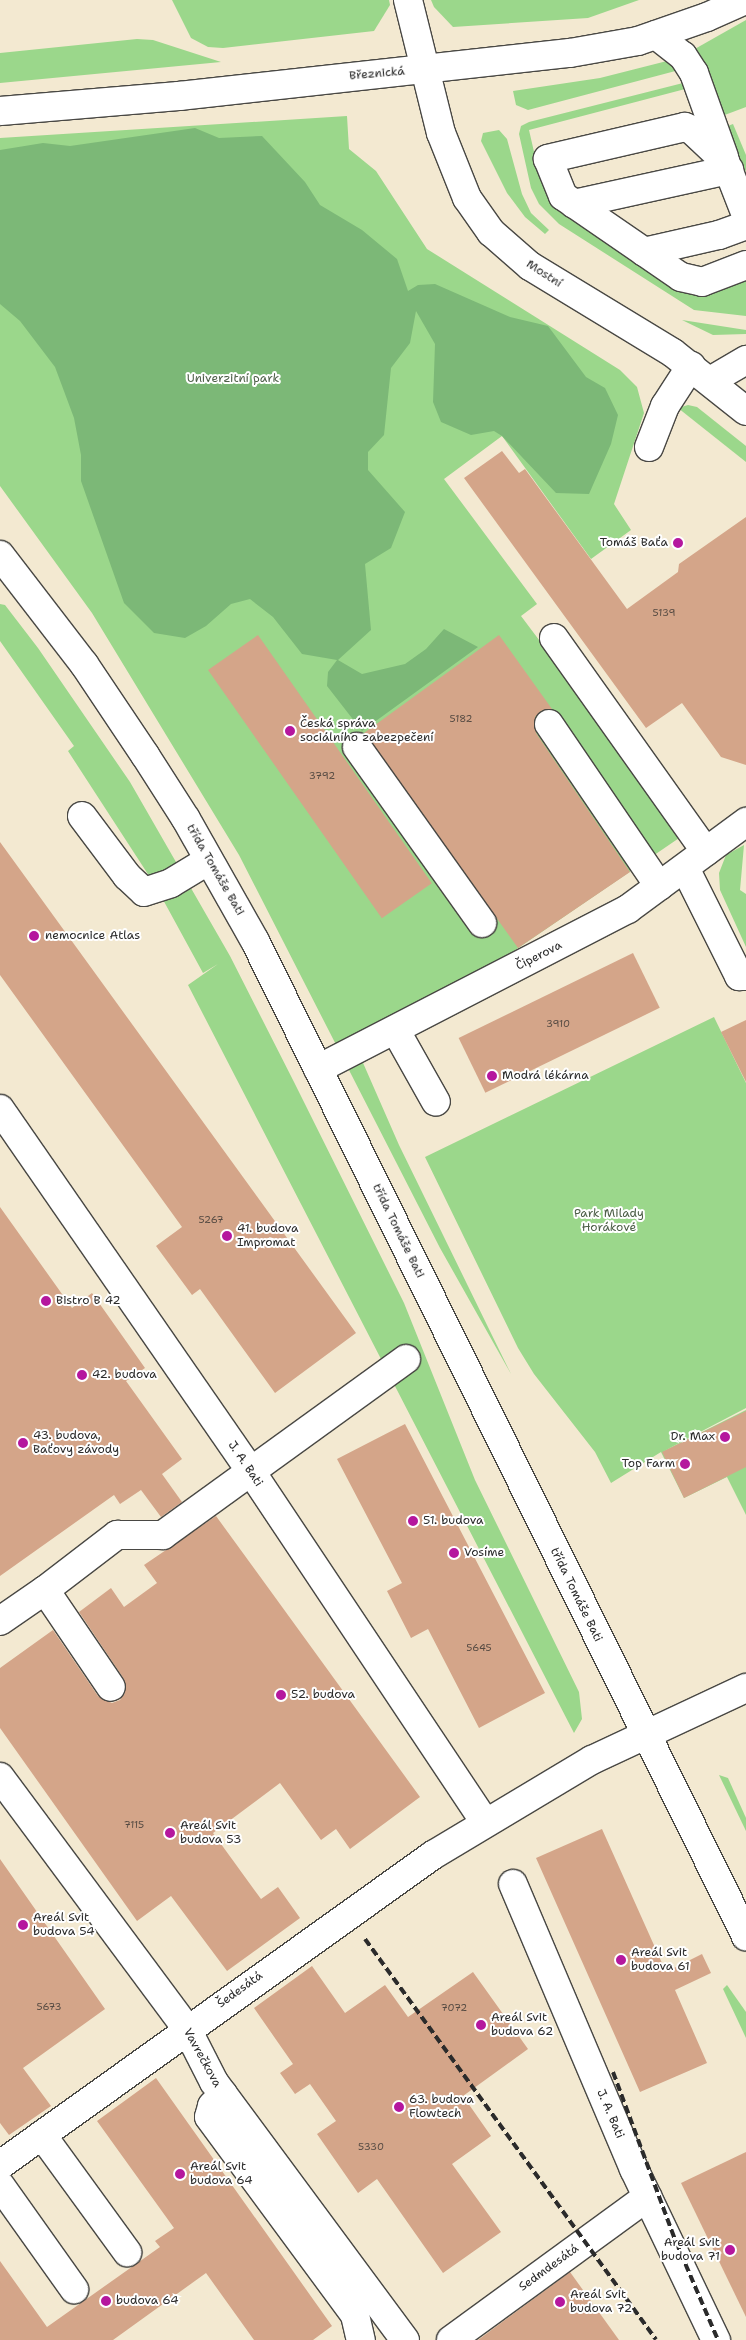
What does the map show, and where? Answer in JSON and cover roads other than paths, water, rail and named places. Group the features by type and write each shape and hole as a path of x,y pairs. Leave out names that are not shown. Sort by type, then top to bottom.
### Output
{"street":[{"name":"Mostní","path":"408,0 435,113 456,174 467,198 491,232 530,266 701,373 746,410"},
{"name":"Březnická","path":"0,111 178,96 570,53 656,35 745,0"},
{"path":"656,35 683,56 694,73 746,215"},
{"path":"727,165 692,130 677,127 548,159 563,196 689,281 716,279 746,265"},
{"path":"574,204 727,165"},
{"path":"644,252 719,235 746,225"},
{"path":"649,447 665,406 701,373 746,360"},
{"name":"třída Tomáše Bati","path":"0,555 84,664 209,860 255,941 746,1936"},
{"path":"554,638 695,860 739,976 746,976"},
{"path":"549,724 659,886"},
{"path":"357,747 482,922"},
{"path":"82,816 128,876 144,892 171,883 209,860"},
{"name":"Čiperova","path":"318,1069 396,1031 628,909 745,823"},
{"path":"396,1031 436,1102"},
{"name":"J. A. Bati","path":"2,1117 250,1470 485,1822"},
{"path":"0,1620 45,1590 117,1535 163,1535 250,1470 406,1359"},
{"path":"45,1590 111,1687"},
{"name":"Šedesátá","path":"0,2166 384,1887 485,1822 592,1760 746,1688"},
{"name":"Vavrečkova","path":"0,1777 187,2029 223,2094 405,2340"},
{"name":"J. A. Bati","path":"513,1884 647,2197 716,2340"},
{"path":"223,2094 212,2106 210,2117 355,2315 361,2340"},
{"path":"42,2135 127,2252"},
{"path":"0,2185 74,2289"},
{"name":"Sedmdesátá","path":"451,2340 647,2197"}],"railway":[{"path":"365,1939 656,2340"},
{"path":"613,2072 676,2242 718,2340"}],"place":[{"name":"Tomáš Baťa","path":"678,543"},
{"name":"Česká správa sociálního zabezpečení","path":"290,731"},
{"name":"nemocnice Atlas","path":"34,936"},
{"name":"Modrá lékárna","path":"492,1076"},
{"name":"41. budova Impromat","path":"227,1236"},
{"name":"Bistro B 42","path":"46,1301"},
{"name":"42. budova","path":"82,1375"},
{"name":"Dr. Max","path":"725,1437"},
{"name":"43. budova, Baťovy závody","path":"23,1443"},
{"name":"Top Farm","path":"685,1464"},
{"name":"51. budova","path":"413,1521"},
{"name":"Vosíme","path":"454,1553"},
{"name":"52. budova","path":"281,1695"},
{"name":"Areál Svit budova 53","path":"170,1833"},
{"name":"Areál Svit budova 54","path":"23,1925"},
{"name":"Areál Svit budova 61","path":"621,1960"},
{"name":"Areál Svit budova 62","path":"481,2025"},
{"name":"63. budova Flowtech","path":"399,2107"},
{"name":"Areál Svit budova 64","path":"180,2174"},
{"name":"Areál Svit budova 71","path":"730,2250"},
{"name":"budova 64","path":"106,2301"},
{"name":"Areál Svit budova 72","path":"560,2302"}],"park label":[{"name":"Univerzitní park","path":"233,379"},
{"name":"Park Milady Horákové","path":"609,1221"}]}
